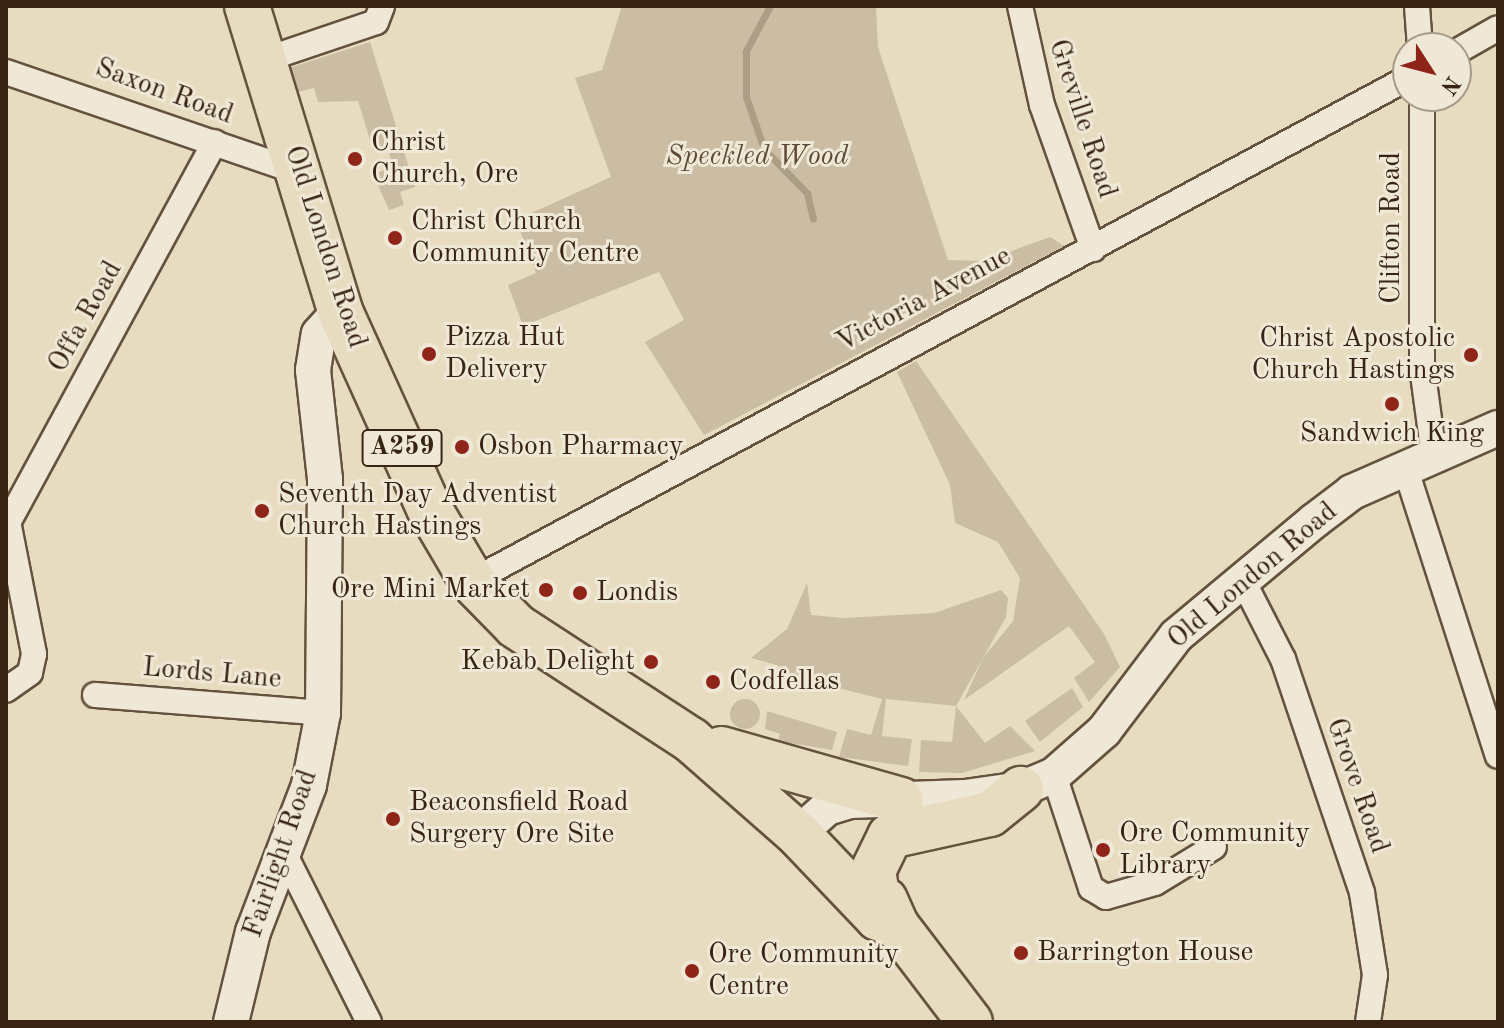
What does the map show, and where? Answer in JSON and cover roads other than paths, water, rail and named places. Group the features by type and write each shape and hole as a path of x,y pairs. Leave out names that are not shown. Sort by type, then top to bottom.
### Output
{"highway":[{"name":"Old London Road","path":"247,6 301,173 340,311 429,508 472,581 516,626 706,745 804,828"},
{"path":"706,745 901,800"},
{"path":"886,907 873,871 890,836 990,814 1038,782"},
{"name":"A259","path":"804,828 886,907 970,1022"}],"main road":[{"name":"Fairlight Road","path":"231,1022 253,932 285,855 323,713 325,479 313,370 319,334 340,311"},
{"name":"Old London Road","path":"1038,782 1104,731 1176,636 1352,492 1498,428"},
{"path":"804,828 850,801 901,800 1038,782"}],"street":[{"path":"264,60 376,22 382,6"},
{"name":"Greville Road","path":"1020,6 1042,105 1093,249"},
{"path":"1417,6 1419,32"},
{"path":"1472,43 1498,28"},
{"name":"Saxon Road","path":"6,72 301,173"},
{"name":"Victoria Avenue","path":"472,581 1392,87"},
{"name":"Clifton Road","path":"1422,112 1420,463 1498,756"},
{"name":"Offa Road","path":"8,516 215,142"},
{"path":"6,690 30,673 34,654 8,516"},
{"name":"Grove Road","path":"1242,579 1283,659 1362,893 1375,975 1368,1022"},
{"name":"Lords Lane","path":"95,695 323,713"},
{"path":"1038,782 1091,888 1106,897 1155,883 1214,847"},
{"path":"285,855 369,1022"}],"waterway":[{"path":"770,6 746,51 746,97 764,149 807,193 813,218"}],"place":[{"name":"Christ Church, Ore","path":"355,159"},
{"name":"Christ Church Community Centre","path":"395,238"},
{"name":"Pizza Hut Delivery","path":"429,354"},
{"name":"Christ Apostolic Church Hastings","path":"1471,355"},
{"name":"Sandwich King","path":"1392,404"},
{"name":"Osbon Pharmacy","path":"462,447"},
{"name":"Seventh Day Adventist Church Hastings","path":"262,511"},
{"name":"Ore Mini Market","path":"546,590"},
{"name":"Londis","path":"580,593"},
{"name":"Kebab Delight","path":"651,662"},
{"name":"Codfellas","path":"713,682"},
{"name":"Beaconsfield Road Surgery Ore Site","path":"393,819"},
{"name":"Ore Community Library","path":"1103,850"},
{"name":"Barrington House","path":"1021,953"},
{"name":"Ore Community Centre","path":"692,971"}],"park label":[{"name":"Speckled Wood","path":"757,157"}]}
